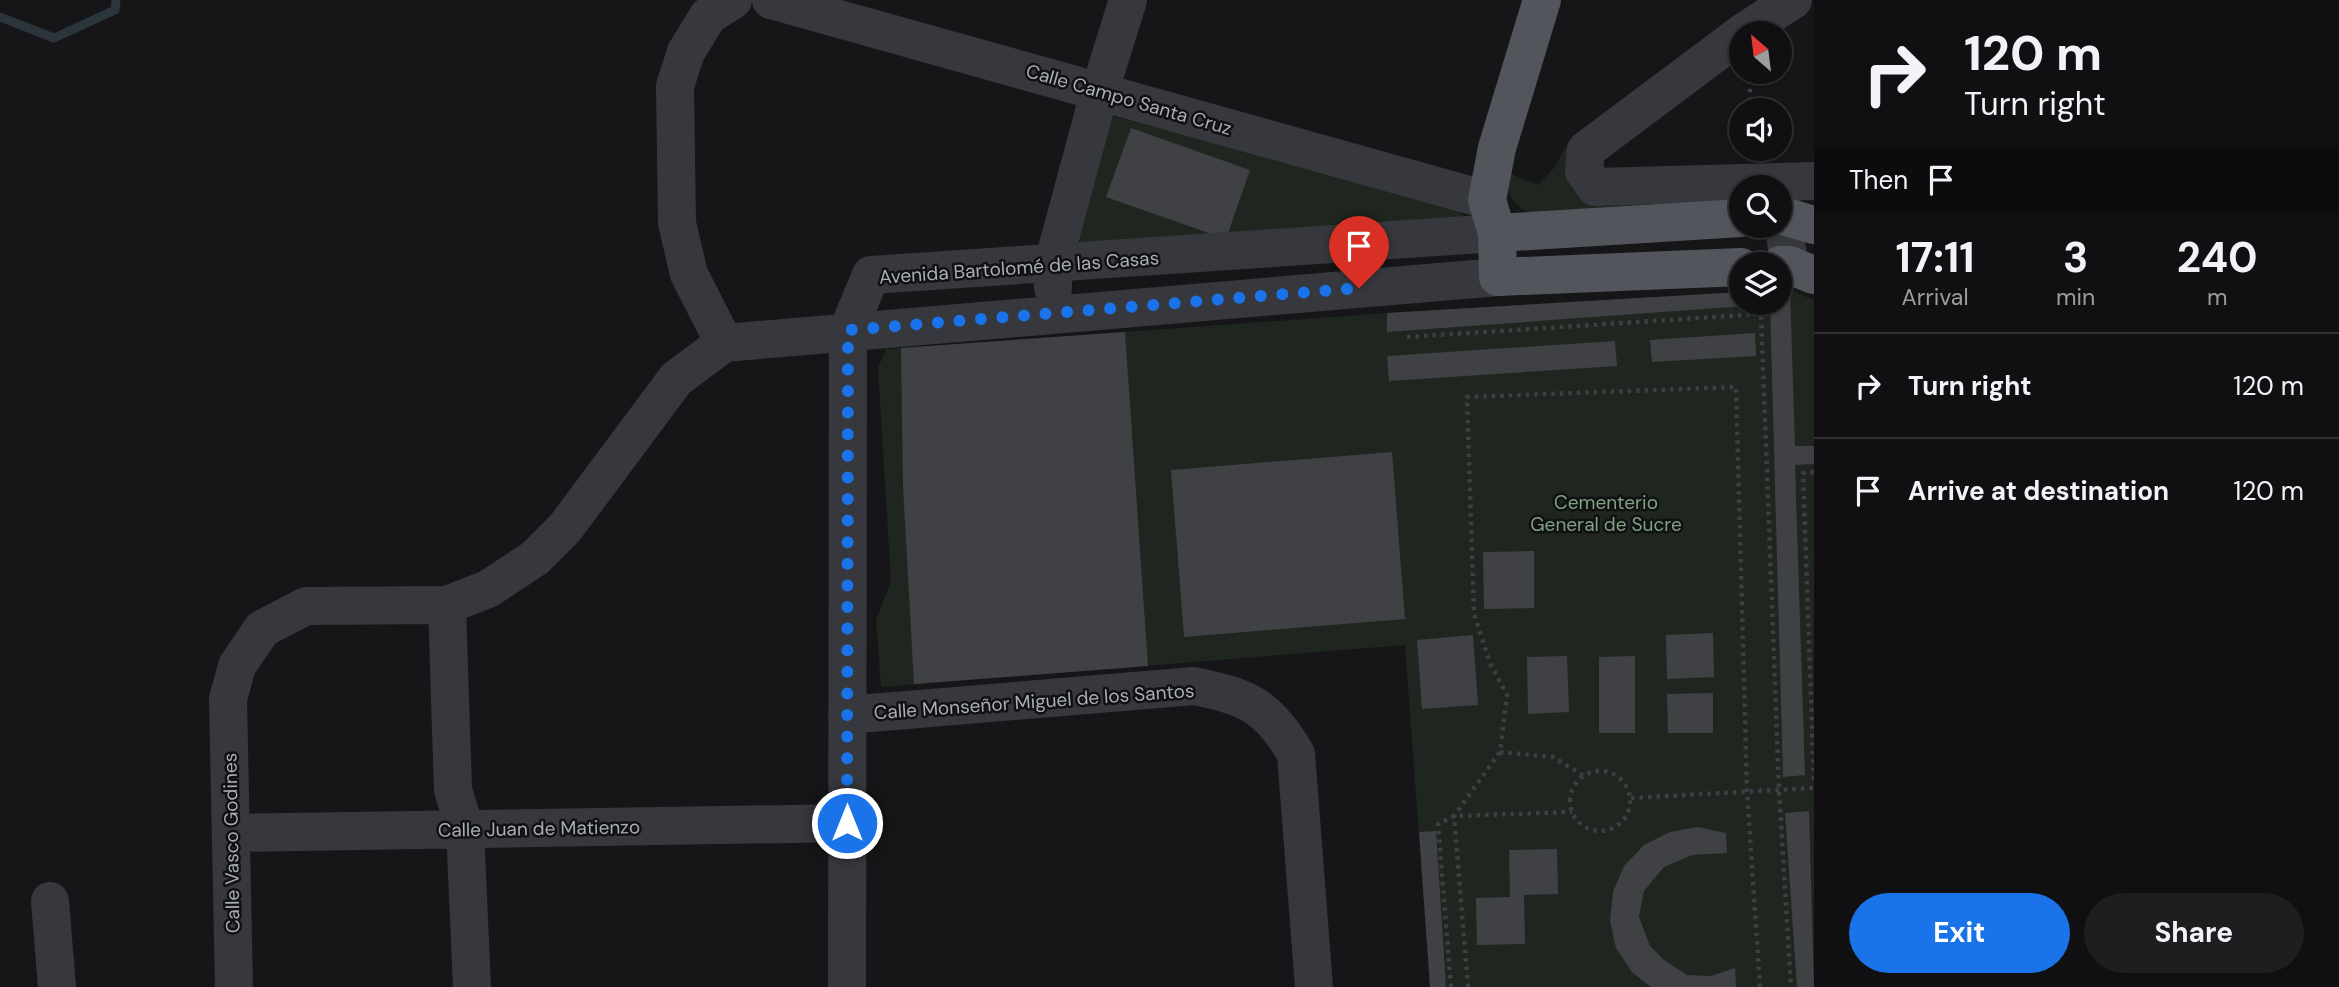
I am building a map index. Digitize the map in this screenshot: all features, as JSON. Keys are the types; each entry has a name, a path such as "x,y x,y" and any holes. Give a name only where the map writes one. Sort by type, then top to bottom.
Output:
{"main road":[{"path":"1542,0 1497,148 1492,216 1498,277 1729,267"},
{"name":"Avenida Bartolomé de las Casas","path":"1492,216 1729,218"}],"street":[{"path":"724,343 689,274 677,223 675,86 687,52 708,16 733,0"},
{"name":"Calle Campo Santa Cruz","path":"771,0 1100,90 1492,216"},
{"path":"1053,313 1053,264 1100,90 1128,0"},
{"path":"1744,21 1745,0"},
{"path":"1769,21 1793,0"},
{"path":"1729,53 1586,150 1584,171 1595,187 1729,191"},
{"name":"Avenida Bartolomé de las Casas","path":"848,330 871,275 1053,264 1492,216"},
{"path":"1792,238 1794,268"},
{"path":"472,987 465,829 453,790 447,605 488,589 535,558 565,528 676,379 724,343 848,330 1498,277"},
{"path":"847,987 848,330"},
{"name":"Calle Vasco Godines","path":"234,987 228,699 237,666 262,629 306,607 447,605"},
{"name":"Calle Monseñor Miguel de los Santos","path":"847,715 1194,686 1229,694 1256,705 1281,728 1296,754 1314,987"},
{"name":"Calle Juan de Matienzo","path":"231,833 847,823"},
{"path":"50,901 57,987"}],"path":[{"path":"1407,337 1761,314 1779,790 1791,987"},
{"path":"1468,987 1454,816 1500,752 1507,695 1490,663 1474,614 1467,397 1736,387 1746,792 1760,987"},
{"path":"1630,798 1814,786 1803,473 1814,472"},
{"path":"1500,752 1552,757 1584,776"},
{"path":"1593,772 1614,774 1622,779 1630,798 1630,807 1621,823 1604,831 1586,828 1572,812 1572,792 1584,776 1593,772"},
{"path":"1451,987 1438,824 1454,816 1572,812"}],"green space":[{"path":"1111,116 1446,201 1471,221 1087,248 1076,237"},
{"path":"1568,143 1567,176 1729,192 1729,194 1542,217 1514,202 1506,172 1538,185 1554,168"},
{"name":"Cementerio General de Sucre","path":"1792,291 1814,300 1814,987 1430,987 1405,645 881,687 876,620 891,581 878,368 886,349 1387,313 1729,293 1729,315 1792,315"}],"building":[{"path":"1131,128 1250,170 1226,239 1106,197"},
{"path":"1729,293 1729,307 1387,332 1387,313"},
{"path":"1770,315 1791,315 1795,446 1814,446 1814,464 1795,465 1805,775 1783,777"},
{"path":"1125,332 1148,666 914,684 903,486 901,348"},
{"path":"1755,333 1756,356 1652,362 1650,340"},
{"path":"1615,341 1617,366 1389,381 1387,356"},
{"path":"1392,452 1405,619 1184,637 1171,470"},
{"path":"1534,551 1534,608 1484,609 1483,552"},
{"path":"1713,633 1714,677 1667,679 1666,635"},
{"path":"1473,635 1478,705 1422,709 1417,640"},
{"path":"1567,656 1569,712 1528,714 1527,657"},
{"path":"1635,656 1635,733 1599,733 1599,657"},
{"path":"1713,693 1713,733 1668,733 1667,694"},
{"path":"1809,811 1814,987 1797,987 1785,813"},
{"path":"1698,827 1726,833 1727,853 1692,855 1664,867 1644,891 1639,917 1650,946 1664,960 1687,975 1711,976 1735,968 1736,987 1651,987 1632,972 1616,948 1610,921 1613,892 1624,866 1644,845 1670,832"},
{"path":"1436,831 1446,987 1430,987 1419,832"},
{"path":"1557,849 1558,894 1524,895 1525,944 1477,945 1476,898 1510,897 1509,850"}],"waterway":[{"path":"0,17 54,38 115,10 116,0"}],"route":[{"path":"847,823 848,330 1359,288"}]}
